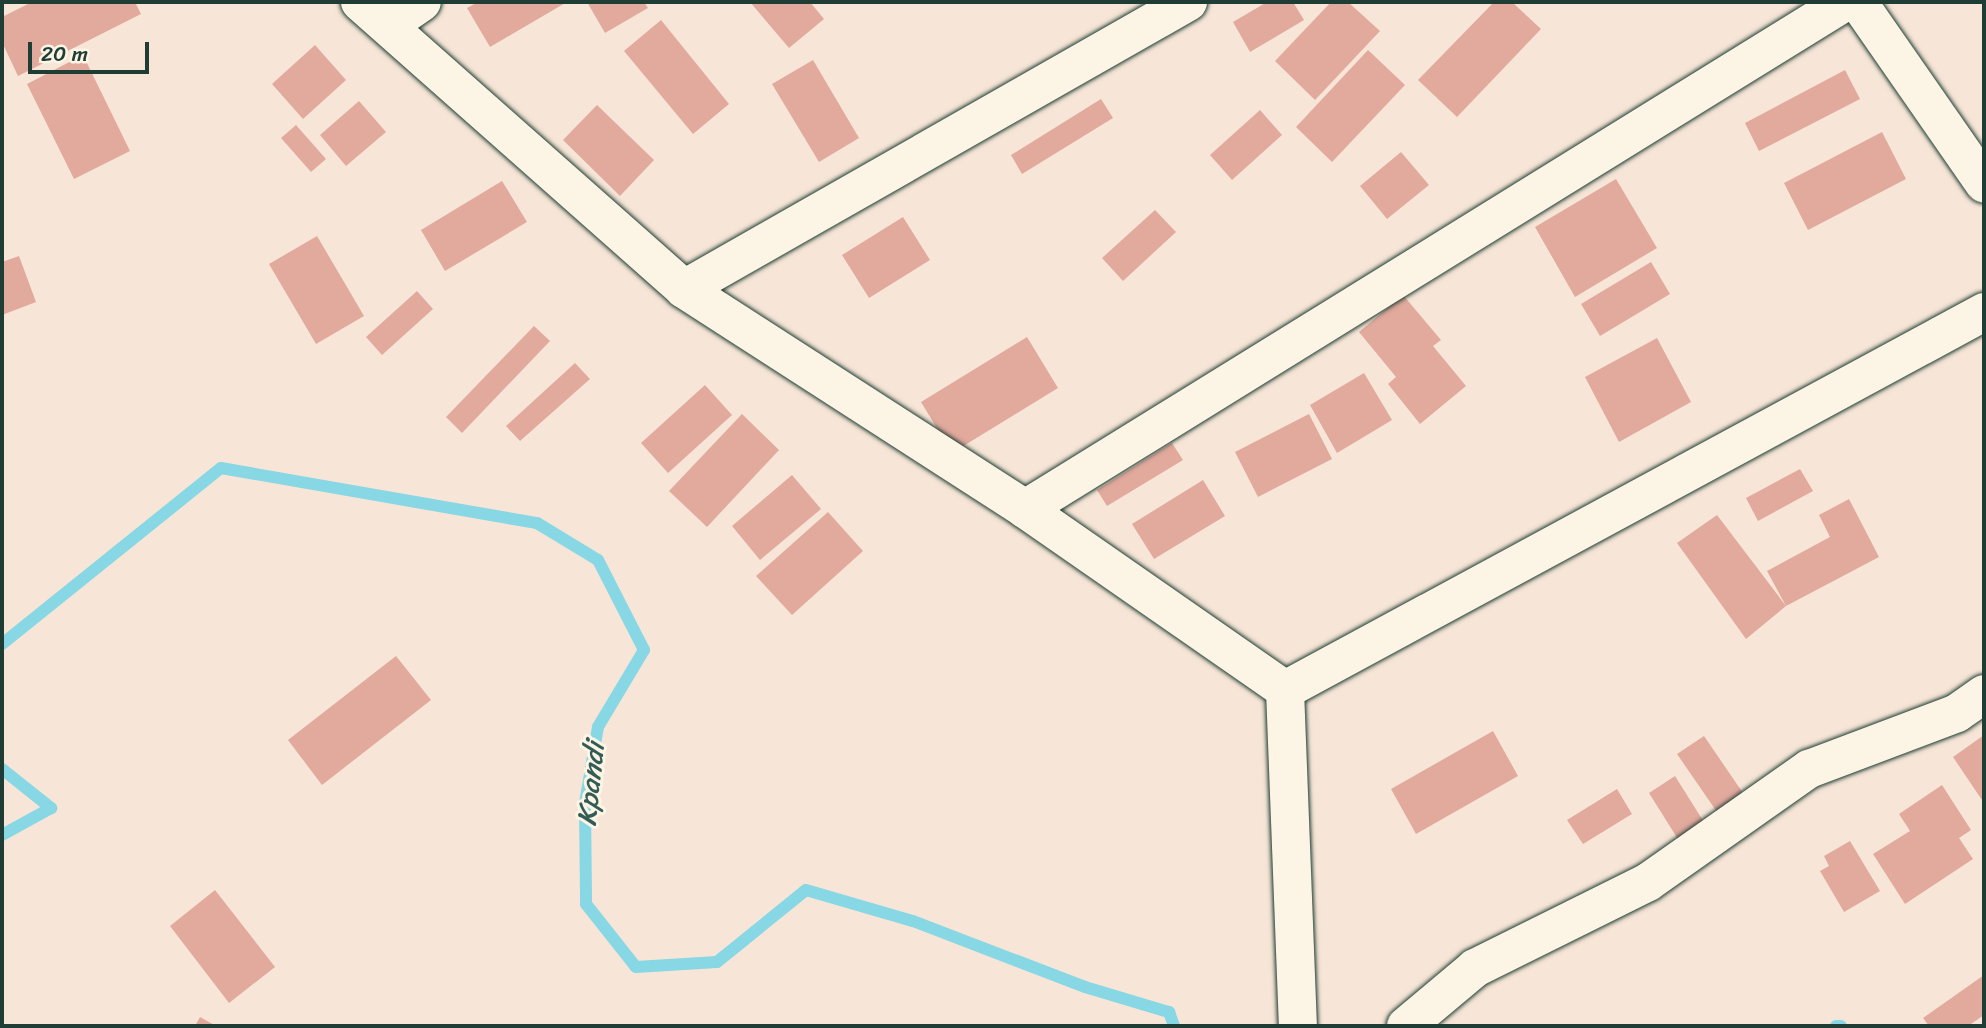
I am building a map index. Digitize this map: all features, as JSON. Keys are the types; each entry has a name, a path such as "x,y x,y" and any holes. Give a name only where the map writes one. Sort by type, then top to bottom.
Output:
{"street":[{"path":"374,13 422,2"},
{"path":"684,289 1188,2"},
{"path":"1025,509 1845,2"},
{"path":"1858,2 1984,183"},
{"path":"374,13 684,289 1025,509 1285,690"},
{"path":"1285,690 1984,312"},
{"path":"1285,690 1298,1026"},
{"path":"1406,1026 1475,968 1648,882 1809,769 1957,713 1984,694"}],"building":[{"path":"32,2 135,2 141,14 18,76 2,42 2,17"},
{"path":"478,2 567,2 490,47 467,8"},
{"path":"587,2 644,2 648,8 605,33"},
{"path":"750,2 810,2 824,19 789,48"},
{"path":"1267,2 1293,2 1304,20 1250,52 1233,22"},
{"path":"1331,2 1348,2 1380,31 1315,100 1275,61"},
{"path":"1494,2 1512,2 1541,29 1457,117 1418,80"},
{"path":"661,20 729,104 693,134 624,51"},
{"path":"315,45 346,80 303,119 272,84"},
{"path":"1368,50 1405,85 1332,162 1296,127"},
{"path":"83,55 130,151 74,179 27,84"},
{"path":"813,60 859,138 819,162 772,84"},
{"path":"1845,70 1860,99 1759,151 1745,123"},
{"path":"1101,99 1113,118 1022,174 1011,155"},
{"path":"359,101 386,132 346,166 320,135"},
{"path":"597,105 654,160 620,196 563,140"},
{"path":"1260,110 1282,135 1232,180 1210,155"},
{"path":"296,125 326,159 311,172 281,138"},
{"path":"1882,132 1906,179 1808,230 1784,183"},
{"path":"1401,152 1429,185 1387,219 1360,186"},
{"path":"1616,179 1657,248 1575,297 1535,227"},
{"path":"502,181 527,222 445,271 421,230"},
{"path":"1155,210 1176,232 1123,281 1102,258"},
{"path":"903,217 930,260 869,298 842,255"},
{"path":"317,236 364,316 316,344 269,264"},
{"path":"19,256 36,302 2,315 2,262"},
{"path":"1651,262 1670,294 1600,336 1581,304"},
{"path":"417,291 433,309 382,355 366,337"},
{"path":"1403,295 1441,340 1433,346 1466,386 1420,424 1388,384 1396,377 1359,332"},
{"path":"534,326 550,341 462,433 446,417"},
{"path":"1027,337 1058,388 952,453 921,402"},
{"path":"1657,338 1691,402 1619,442 1585,377"},
{"path":"575,363 590,379 520,441 506,426"},
{"path":"1364,373 1392,420 1337,453 1310,405"},
{"path":"705,385 732,415 668,473 641,443"},
{"path":"742,414 779,450 707,527 669,491"},
{"path":"1309,414 1332,459 1258,497 1235,452"},
{"path":"1172,443 1183,460 1107,506 1097,490"},
{"path":"1800,469 1813,491 1758,521 1746,498"},
{"path":"792,475 821,509 760,560 732,526"},
{"path":"1203,480 1225,516 1154,559 1132,524"},
{"path":"1849,499 1879,557 1786,606 1767,571 1830,537 1819,515"},
{"path":"828,512 863,551 792,615 756,576"},
{"path":"1717,515 1786,606 1746,639 1677,543"},
{"path":"396,656 431,700 322,785 288,740"},
{"path":"1493,731 1518,776 1416,834 1391,789"},
{"path":"1984,735 1984,803 1953,757"},
{"path":"1704,736 1743,793 1717,812 1677,754"},
{"path":"1675,776 1707,827 1681,844 1649,793"},
{"path":"1942,785 1971,830 1959,838 1973,859 1905,904 1873,854 1910,831 1899,814"},
{"path":"1617,789 1632,814 1583,844 1567,820"},
{"path":"1850,841 1880,891 1844,912 1820,871 1829,866 1824,856"},
{"path":"215,890 275,967 229,1003 170,926"},
{"path":"1984,975 1984,1015 1968,1026 1929,1026 1923,1018"},
{"path":"200,1017 216,1026 195,1026"}],"waterway":[{"name":"Kpandi","path":"2,644 221,468 537,523 598,560 644,650 598,727 585,803 586,904 636,967 717,962 806,890 913,921 1085,987 1169,1012 1174,1026"},
{"name":"Kpandi","path":"2,769 51,808 2,835"},
{"name":"Kpandi","path":"1836,1026 1841,1026"}]}
